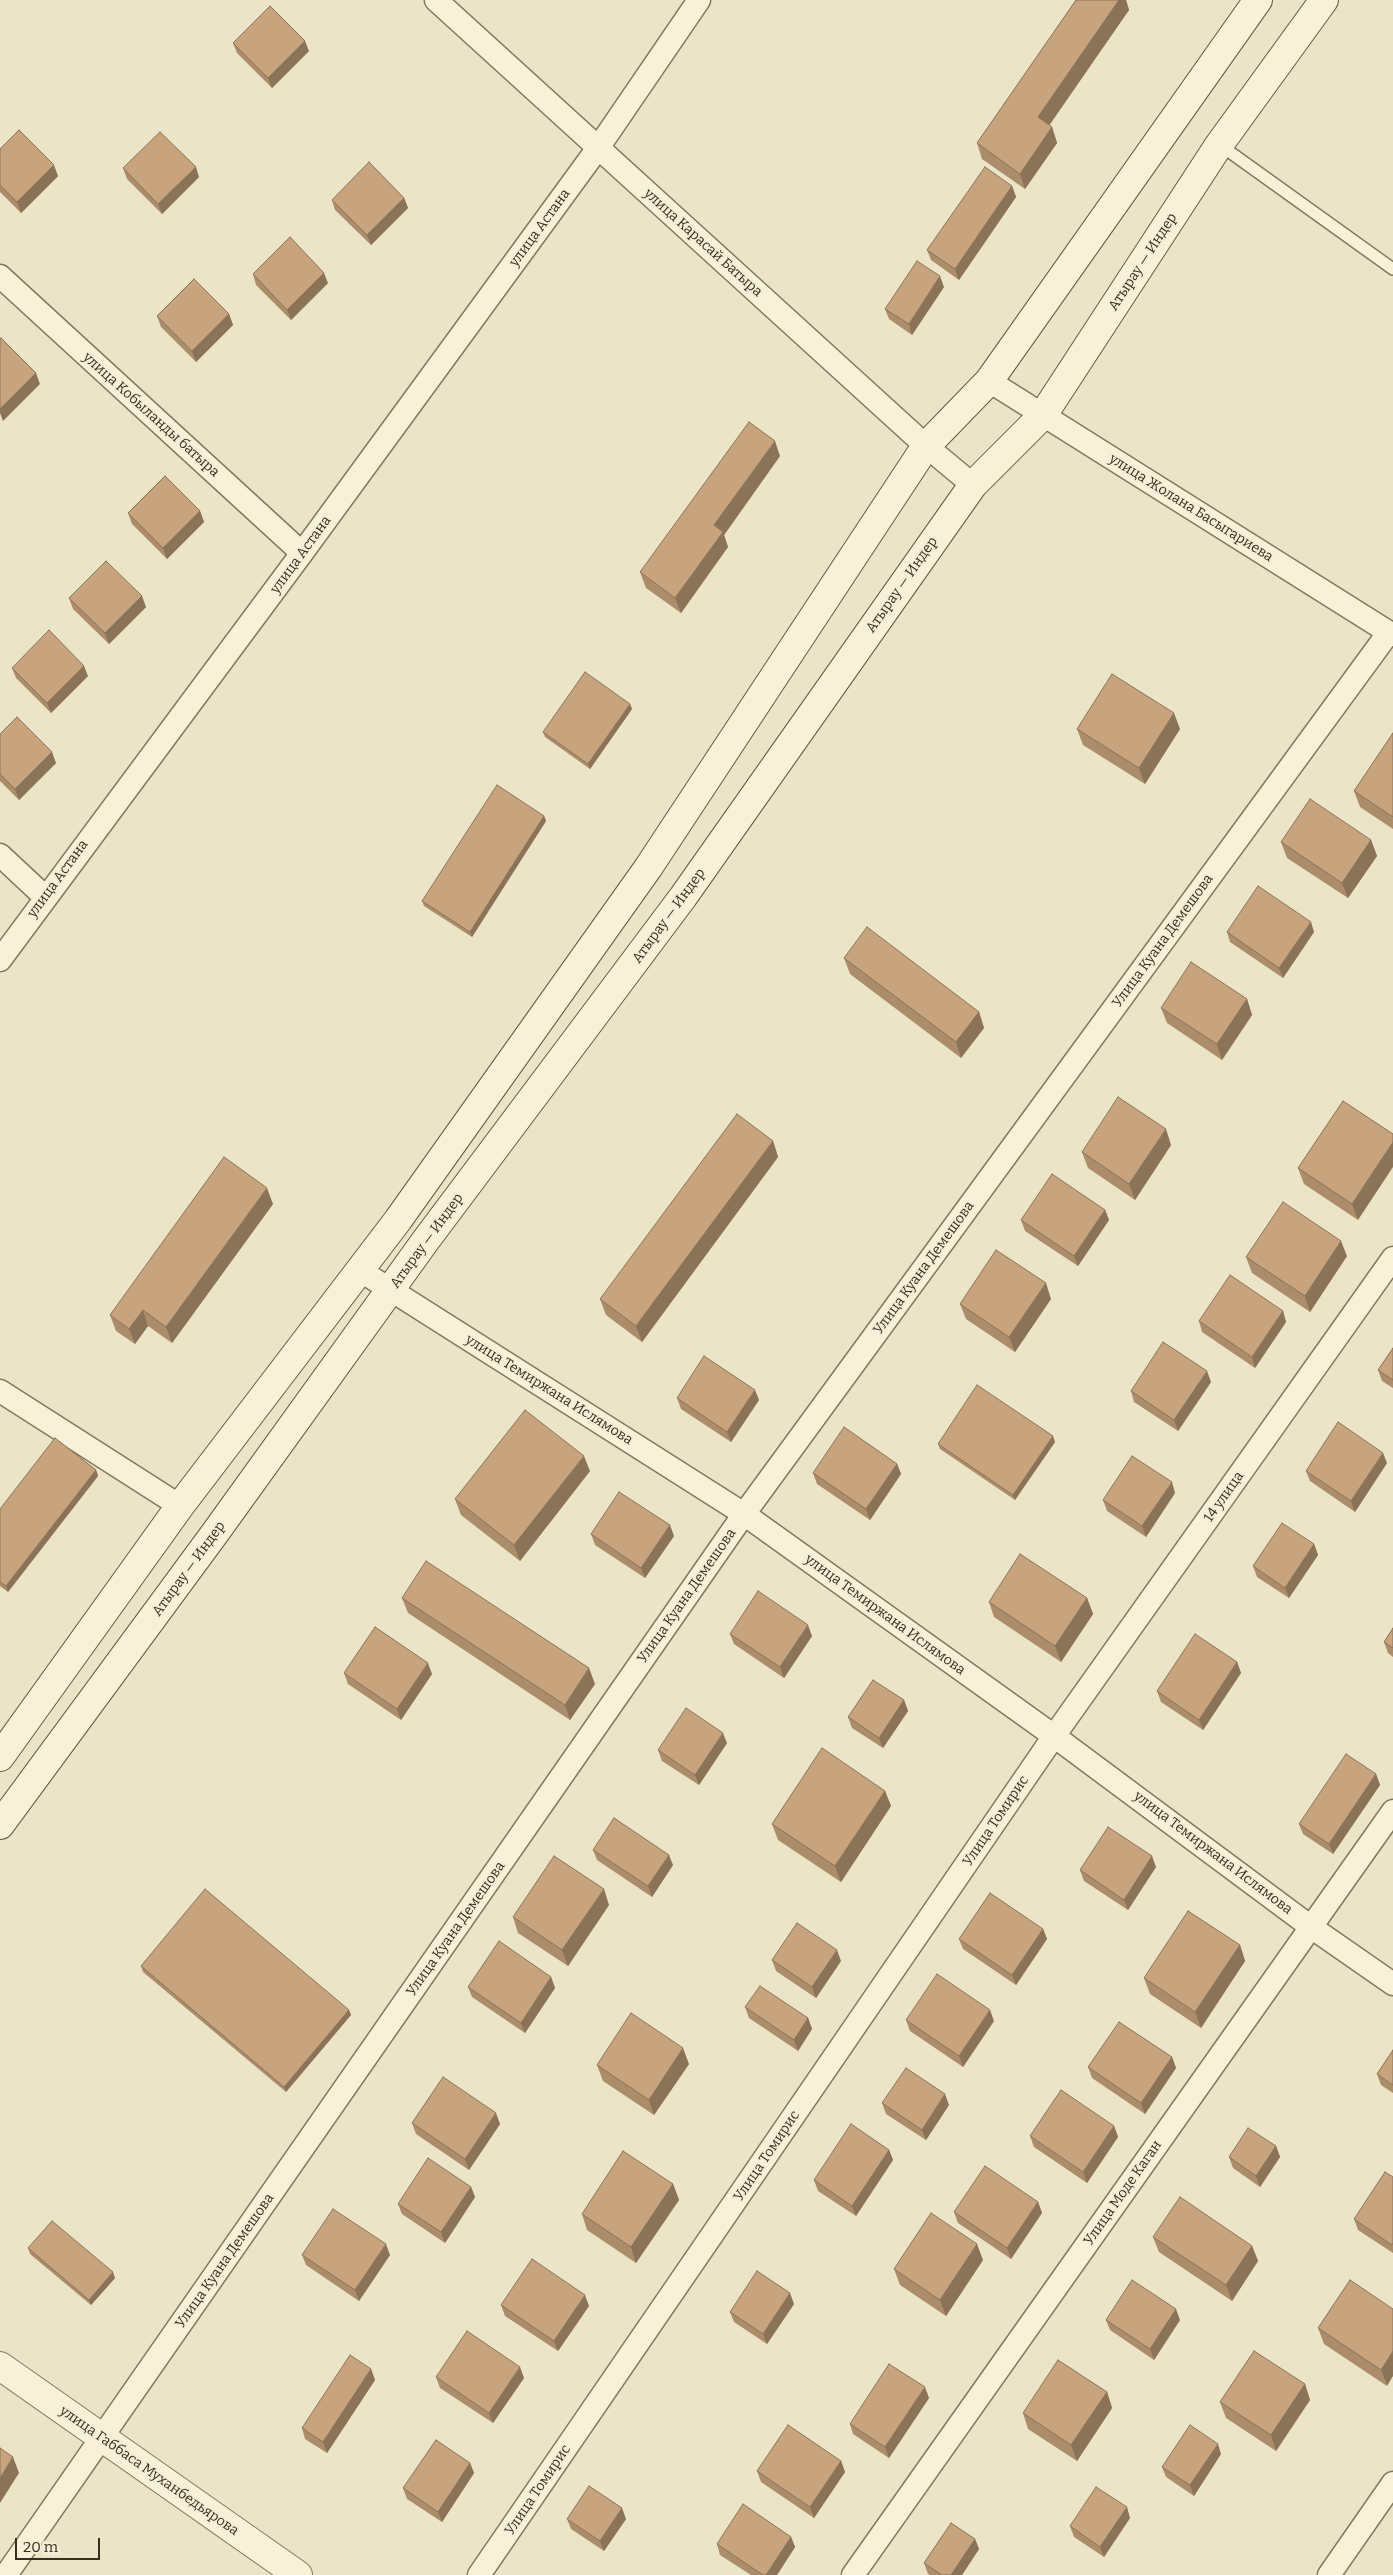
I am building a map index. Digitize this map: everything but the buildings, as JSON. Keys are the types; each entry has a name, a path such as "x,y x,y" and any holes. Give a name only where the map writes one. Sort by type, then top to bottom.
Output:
{"main road":[{"path":"0,1757 180,1506 361,1271 648,868 926,446 989,381 1258,0"},
{"name":"Атырау — Индер","path":"0,1825 426,1240 684,897 973,484 1043,415 1219,145 1324,0"},
{"name":"улица Габбаса Муханбедьярова","path":"0,2366 298,2575"}],"street":[{"name":"улица Карасай Батыра","path":"436,0 926,446 973,484"},
{"name":"улица Астана","path":"0,960 45,896 302,553 598,148 700,0"},
{"name":"улица Кобыланды батыра","path":"0,276 302,553"},
{"name":"улица Жолана Басыгариева","path":"989,381 1391,634"},
{"name":"Улица Куана Демешова","path":"6,2575 744,1514 1391,634"},
{"path":"0,855 45,896"},
{"name":"14 улица","path":"1054,1736 1393,1258"},
{"name":"улица Темиржана Ислямова","path":"361,1271 744,1514 1054,1736 1311,1927 1393,1984"},
{"path":"0,1391 180,1506"},
{"name":"Улица Томирис","path":"480,2575 1054,1736"},
{"name":"Улица Моде Каган","path":"853,2575 1393,1811"},
{"path":"1329,2575 1393,2483"}],"lane":[{"path":"1219,145 1393,269"}]}
